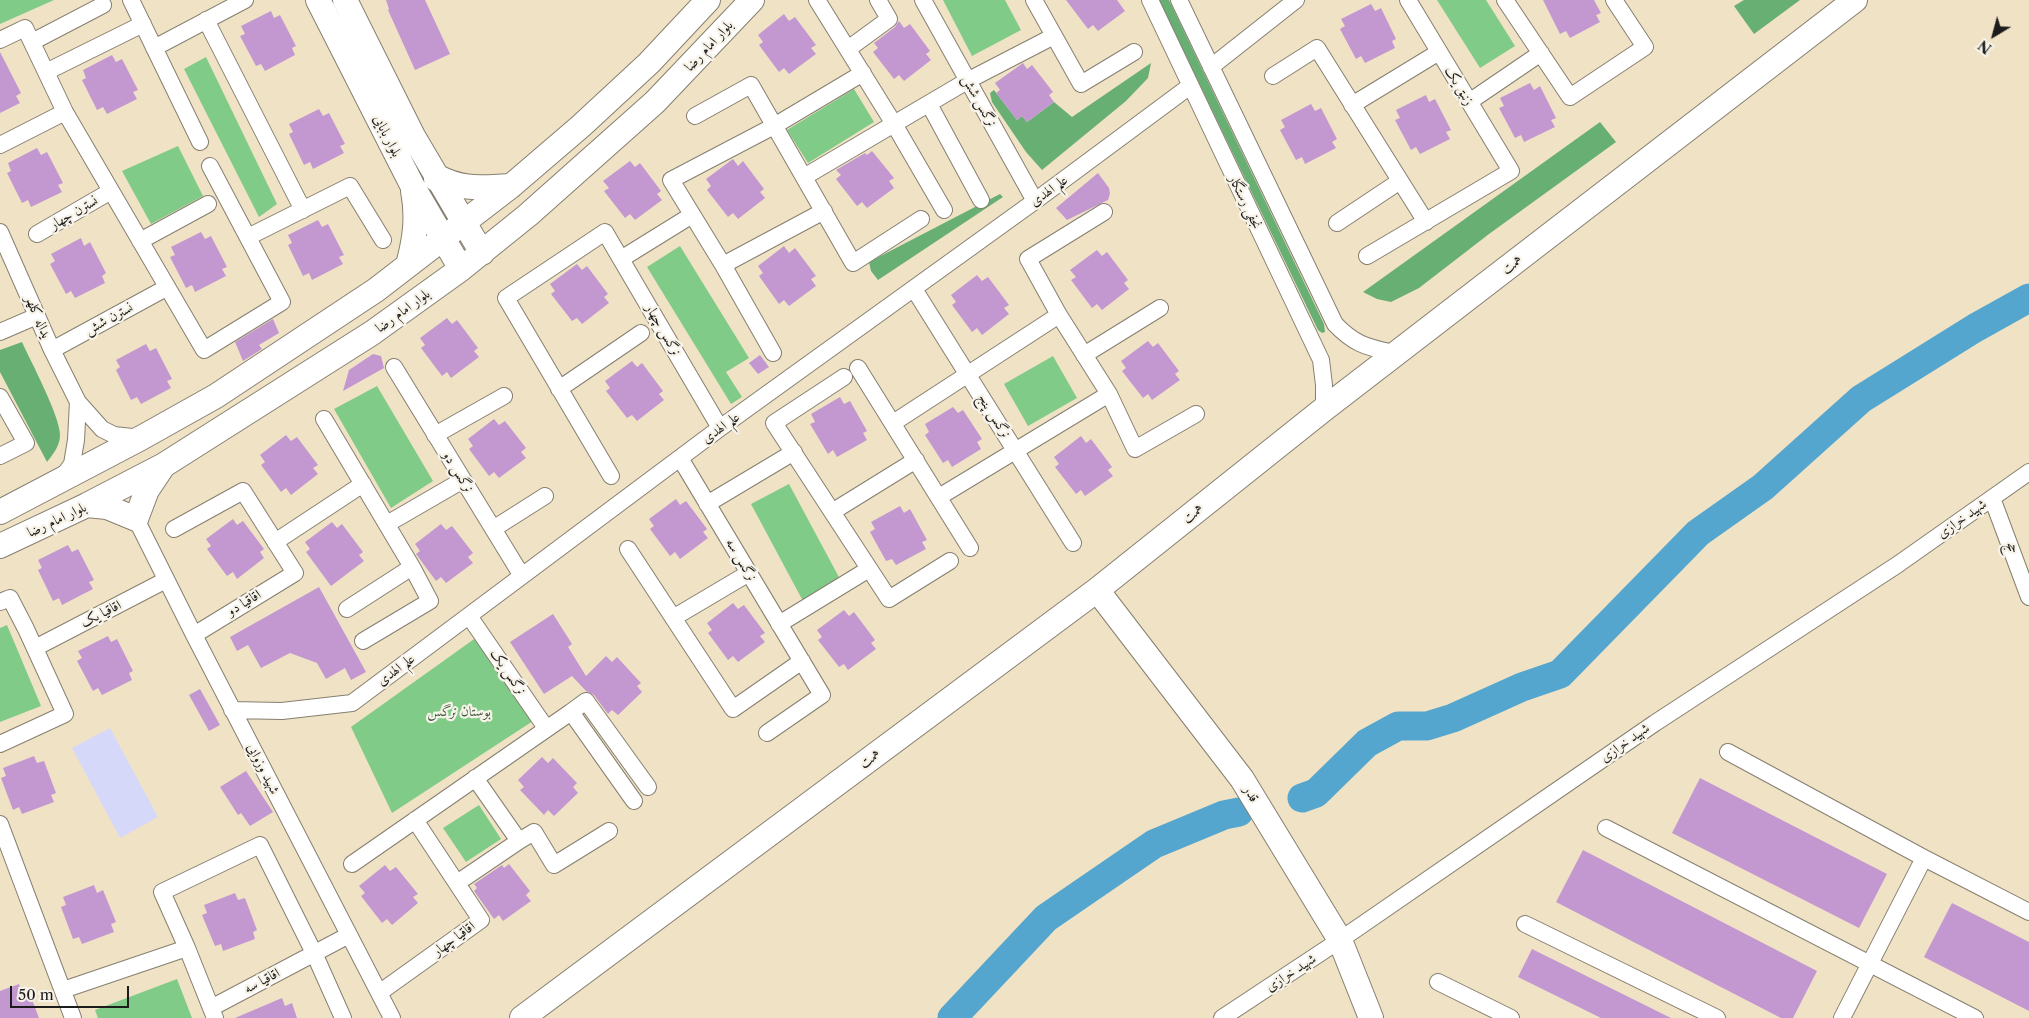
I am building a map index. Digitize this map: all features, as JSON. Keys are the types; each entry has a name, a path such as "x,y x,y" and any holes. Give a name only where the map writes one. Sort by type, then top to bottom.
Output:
{"street":[{"path":"131,0 200,142"},
{"path":"154,48 245,0"},
{"name":"بلوار بابایی","path":"318,0 412,185 461,269"},
{"name":"بلوار بابایی","path":"345,0 413,136 482,253"},
{"path":"0,512 141,438 216,396 376,290 511,186 581,126 642,69 708,0"},
{"name":"بلوار امام رضا","path":"0,546 87,506 164,464 372,333 461,269 528,216 656,102 752,0"},
{"path":"818,0 944,210"},
{"path":"848,49 889,19 878,0"},
{"name":"نرگس شش","path":"923,0 1035,201"},
{"path":"1034,0 1081,84 1134,52"},
{"name":"نجفی رستگار","path":"1150,0 1321,360 1324,409"},
{"name":"نجفی رستگار","path":"1179,0 1334,324 1348,338 1364,346 1397,354"},
{"path":"1211,67 1296,0"},
{"name":"زنبق یک","path":"1408,0 1511,171 1426,222"},
{"path":"1505,0 1570,97 1645,47 1614,0"},
{"name":"همت","path":"522,1018 1098,590 1324,409 1855,0"},
{"path":"32,42 103,5"},
{"path":"206,20 303,210"},
{"path":"46,72 143,24"},
{"path":"0,40 26,28 65,112 166,288 204,350 282,302 210,166"},
{"path":"804,177 967,81 1054,36"},
{"path":"1273,76 1316,48 1426,222 1367,256"},
{"path":"1352,105 1439,52"},
{"path":"1469,102 1541,53"},
{"path":"773,353 723,265 671,180 774,126 863,73"},
{"path":"695,116 751,85 853,263 921,219"},
{"name":"علم الهدی","path":"232,710 282,711 352,703 720,428 1035,201 1190,86"},
{"path":"928,104 981,200"},
{"path":"0,145 65,112"},
{"path":"412,185 427,191 432,188 436,176 452,185 472,188 511,186"},
{"path":"1338,223 1400,181"},
{"path":"408,265 415,238 416,209 412,185"},
{"path":"248,237 350,186 383,240"},
{"name":"نسترن چهار","path":"37,234 111,191"},
{"path":"140,241 208,204"},
{"path":"723,265 824,211"},
{"path":"1104,212 1028,259 1058,315 1109,394 1135,449 1196,414"},
{"path":"621,259 692,215"},
{"name":"یداله کلهر","path":"0,232 52,350 78,402 102,429 114,435 141,438"},
{"name":"نرگس چهار","path":"560,389 506,298 605,232 720,428"},
{"name":"نسترن شش","path":"52,350 166,288"},
{"name":"نرگس پنج","path":"914,288 1073,543"},
{"path":"1084,355 1160,308"},
{"path":"893,423 1058,315"},
{"path":"0,332 37,316"},
{"path":"611,476 560,389 641,333"},
{"name":"نرگس دو","path":"394,367 522,576"},
{"path":"950,562 889,599 774,423 851,372 893,423 970,548"},
{"path":"939,497 1109,394"},
{"path":"435,435 504,396"},
{"path":"0,397 26,443 0,456"},
{"name":"یداله کلهر","path":"60,481 72,464 76,440 78,402"},
{"path":"324,419 387,524 430,601 363,641"},
{"path":"707,504 794,452"},
{"name":"نرگس سه","path":"680,458 822,696 767,733"},
{"path":"832,512 916,460"},
{"path":"87,506 107,507 136,519 148,490 164,464"},
{"name":"شهید خرازی","path":"1222,1018 1340,940 1655,722 1897,565 2029,472"},
{"path":"387,524 463,480"},
{"path":"174,529 244,491 275,542 363,484"},
{"path":"493,529 545,496"},
{"name":"حج","path":"1992,498 2029,598"},
{"name":"شهید وزوایی","path":"136,519 232,710 392,1018"},
{"name":"اقاقیا دو","path":"194,635 294,573 275,542"},
{"path":"628,549 733,709 802,661"},
{"path":"347,609 412,567"},
{"path":"779,624 869,569"},
{"path":"673,618 749,573"},
{"name":"اقاقیا یک","path":"35,648 166,580"},
{"name":"قدر","path":"1098,590 1242,779 1340,940 1371,1018"},
{"path":"0,602 10,598 65,714 0,744"},
{"name":"نرگس یک","path":"469,616 546,728"},
{"path":"352,864 586,701 648,787"},
{"path":"570,712 634,801"},
{"path":"1728,752 1924,858 2029,912"},
{"path":"475,778 519,841"},
{"name":"اقاقیا چهار","path":"378,992 480,920 415,820"},
{"path":"0,824 73,1018"},
{"path":"1606,828 1975,1018"},
{"path":"457,883 534,832 554,865 609,831"},
{"path":"213,1013 162,892 260,845 314,953 343,1018"},
{"path":"1842,1018 1924,858"},
{"path":"1525,924 1717,1018"},
{"name":"اقاقیا سه","path":"213,1013 314,953 349,936"},
{"path":"63,990 187,948"},
{"path":"1438,982 1511,1018"}],"shaded area":[{"path":"110,728 158,817 120,838 72,748"}],"green space":[{"path":"0,0 54,0 0,24"},
{"path":"943,0 1005,0 1021,30 972,56"},
{"path":"1159,0 1169,0 1324,324 1325,332 1322,333 1318,330"},
{"path":"1437,0 1486,0 1515,46 1480,68"},
{"path":"1744,0 1800,0 1754,34 1734,6"},
{"path":"206,57 277,204 259,217 184,69"},
{"path":"1151,63 1148,78 1126,101 1042,170 1026,152 992,102 990,93 994,90 1017,120 1022,116 1027,122 1054,102 1072,117"},
{"path":"854,89 874,122 808,163 787,130"},
{"path":"1600,122 1616,142 1489,234 1419,288 1391,302 1377,299 1363,292"},
{"path":"178,146 203,196 151,224 122,171"},
{"path":"1000,194 1003,197 878,280 871,271 869,262"},
{"path":"680,246 749,358 726,372 742,397 731,404 647,267"},
{"path":"22,342 59,426 59,443 47,462 0,372 0,350"},
{"path":"1053,356 1077,398 1028,426 1004,384"},
{"path":"377,386 433,481 391,508 334,409"},
{"path":"789,484 841,581 803,601 751,504"},
{"path":"7,625 41,706 0,722 0,628"},
{"name":"بوستان نرگس","path":"477,637 533,721 392,813 351,727"},
{"path":"479,805 501,839 466,862 443,828"},
{"path":"177,979 192,1018 98,1018 95,1010"}],"building":[{"path":"386,0 425,0 450,54 415,70 388,10"},
{"path":"1066,0 1117,0 1125,11 1098,31 1093,25 1088,29"},
{"path":"1543,0 1594,0 1601,13 1596,15 1600,22 1570,38 1566,31 1560,34"},
{"path":"1371,4 1375,11 1381,8 1396,39 1392,41 1395,48 1365,63 1361,56 1356,59 1340,29 1345,26 1341,19"},
{"path":"271,11 274,18 280,15 296,46 292,48 295,55 265,71 261,64 256,66 240,36 245,34 241,26"},
{"path":"784,14 789,21 795,17 816,45 811,48 816,54 789,74 784,68 779,72 759,45 763,42 758,35"},
{"path":"899,21 904,28 910,24 930,51 926,54 931,60 904,81 899,75 894,79 873,52 878,48 874,43 895,27"},
{"path":"0,52 21,93 16,96 20,103 0,113"},
{"path":"112,55 116,62 122,59 138,90 133,92 137,99 107,114 103,107 97,110 82,80 86,78 83,70"},
{"path":"1023,63 1027,69 1032,65 1053,92 1049,95 1054,102 1027,122 1022,116 1017,120 996,93 1000,90 995,83"},
{"path":"1530,83 1534,90 1540,86 1556,118 1551,120 1555,127 1524,142 1521,135 1515,138 1499,108 1504,106 1500,98"},
{"path":"1426,95 1429,102 1435,99 1451,130 1446,132 1450,139 1420,154 1416,147 1411,150 1395,120 1400,118 1396,110"},
{"path":"1311,104 1315,111 1321,108 1337,139 1332,142 1336,148 1305,164 1302,157 1296,160 1280,130 1285,127 1281,120"},
{"path":"319,109 323,116 329,113 345,144 340,146 344,153 313,169 310,162 304,165 289,134 293,132 289,124"},
{"path":"37,148 41,155 47,152 63,183 58,185 62,192 31,207 28,200 22,203 7,173 11,171 8,163"},
{"path":"872,151 894,178 889,181 894,188 867,208 862,202 857,206 836,179 841,175 836,170"},
{"path":"733,159 738,166 743,161 764,189 760,192 765,198 738,219 733,213 728,217 707,190 711,186 706,179"},
{"path":"630,161 635,167 640,163 661,191 657,194 662,200 635,220 630,214 625,218 604,191 609,188 603,181"},
{"path":"1098,173 1109,188 1108,200 1067,220 1056,208"},
{"path":"318,220 322,227 328,224 344,255 339,257 343,264 312,280 309,273 303,276 288,245 292,243 288,235"},
{"path":"201,232 205,239 211,236 227,267 222,269 226,276 195,292 192,285 186,288 170,257 175,255 171,247"},
{"path":"81,238 84,246 90,242 106,273 102,276 105,283 75,298 71,291 66,294 50,264 55,261 51,254"},
{"path":"784,246 789,253 795,248 816,276 811,279 816,286 789,306 784,300 779,304 759,276 763,273 758,266"},
{"path":"1097,250 1102,256 1107,252 1128,280 1124,283 1129,289 1102,310 1097,304 1092,308 1071,280 1076,277 1070,270"},
{"path":"577,264 582,270 587,266 608,294 604,297 609,303 582,324 577,318 572,321 551,294 555,291 550,284"},
{"path":"977,275 982,281 988,277 1009,305 1004,308 1009,314 982,335 977,328 972,332 952,305 956,302 951,295"},
{"path":"447,318 452,324 457,320 478,348 474,351 479,357 451,378 447,372 442,376 421,348 425,345 420,338"},
{"path":"273,319 279,333 259,345 262,349 243,361 235,342"},
{"path":"1148,341 1153,347 1158,343 1179,371 1175,374 1180,380 1152,400 1148,394 1143,398 1122,371 1126,368 1121,361"},
{"path":"146,344 150,351 156,348 172,379 167,381 171,388 141,404 137,397 131,400 116,370 120,367 116,360"},
{"path":"373,354 381,356 384,368 343,391 349,370"},
{"path":"760,355 769,367 758,374 749,363"},
{"path":"632,361 637,367 642,363 663,391 659,394 664,400 637,421 632,415 627,418 606,391 610,388 605,381"},
{"path":"840,397 844,404 850,401 867,431 863,433 867,440 837,457 833,450 828,454 810,424 815,422 811,414"},
{"path":"953,407 958,413 963,410 982,439 977,442 981,449 952,467 948,460 943,463 925,435 929,432 925,424"},
{"path":"494,419 499,425 505,421 526,448 521,452 526,458 499,478 494,472 489,476 469,449 473,446 468,439"},
{"path":"286,435 291,441 297,437 318,465 313,468 318,474 291,495 286,488 281,492 261,465 265,462 260,455"},
{"path":"1081,436 1086,443 1091,439 1112,467 1108,470 1113,476 1085,496 1081,490 1076,494 1055,467 1059,464 1054,457"},
{"path":"676,499 680,505 686,501 707,529 703,532 708,538 680,559 675,552 670,556 650,529 654,526 649,519"},
{"path":"900,506 904,513 910,509 927,540 922,542 926,549 896,565 892,559 886,561 870,532 875,529 871,522"},
{"path":"233,519 237,525 243,521 264,549 260,552 264,558 237,579 233,572 227,576 207,549 211,546 206,539"},
{"path":"332,522 337,528 342,524 363,552 359,555 364,561 331,586 306,552 310,549 305,542"},
{"path":"441,524 446,530 452,526 473,553 468,557 473,563 446,583 441,577 436,581 416,554 420,551 415,544"},
{"path":"68,545 72,552 78,549 94,580 89,582 93,589 62,605 59,598 53,601 38,570 42,568 38,560"},
{"path":"319,587 366,672 351,680 345,668 326,679 317,663 290,653 261,668 248,645 237,651 230,637"},
{"path":"733,603 738,609 744,605 765,633 760,636 765,642 738,662 733,656 728,660 708,633 712,630 707,623"},
{"path":"844,610 849,616 854,612 875,640 871,643 876,649 848,670 844,664 839,667 818,640 822,637 817,630"},
{"path":"553,614 572,644 568,647 586,676 606,656 612,662 617,657 641,683 637,686 642,692 618,715 612,710 608,714 594,695 586,691 572,676 544,694 510,642"},
{"path":"108,636 111,642 117,639 133,671 129,673 132,680 102,695 98,688 93,691 77,661 82,658 78,651"},
{"path":"200,689 220,725 209,731 189,695"},
{"path":"34,756 37,763 44,761 56,793 51,795 54,802 22,814 19,807 13,810 1,778 6,776 3,768"},
{"path":"542,757 548,763 553,758 577,783 573,787 578,793 554,816 548,810 544,815 520,790 524,787 518,780"},
{"path":"246,771 273,812 250,826 241,813 238,815 220,787"},
{"path":"1700,778 1887,874 1859,928 1672,833"},
{"path":"1583,850 1817,971 1793,1018 1781,1018 1556,902"},
{"path":"509,864 530,891 526,895 531,901 503,921 499,915 494,919 474,891 477,888 474,884 502,865 504,868"},
{"path":"385,865 390,871 396,867 418,894 413,897 418,903 392,925 387,919 382,923 361,896 365,893 359,886"},
{"path":"94,885 97,893 103,890 116,922 111,924 114,932 82,944 79,937 73,939 61,907 66,905 63,897"},
{"path":"235,893 238,900 245,898 257,930 253,932 255,939 223,951 221,944 215,946 202,915 207,913 204,905"},
{"path":"1952,903 2029,942 2029,1011 1924,957"},
{"path":"1532,949 1671,1018 1601,1018 1518,977"},
{"path":"19,984 21,991 28,989 39,1018 0,1018 0,991"},
{"path":"282,998 285,1006 292,1003 297,1018 235,1018"}],"waterway":[{"path":"1302,798 1316,793 1367,743 1398,726 1427,726 1453,718 1522,687 1560,674 1698,533 1763,487 1861,399 1975,328 2029,298"},
{"path":"952,1018 1046,918 1154,844 1224,815 1239,812"}]}
